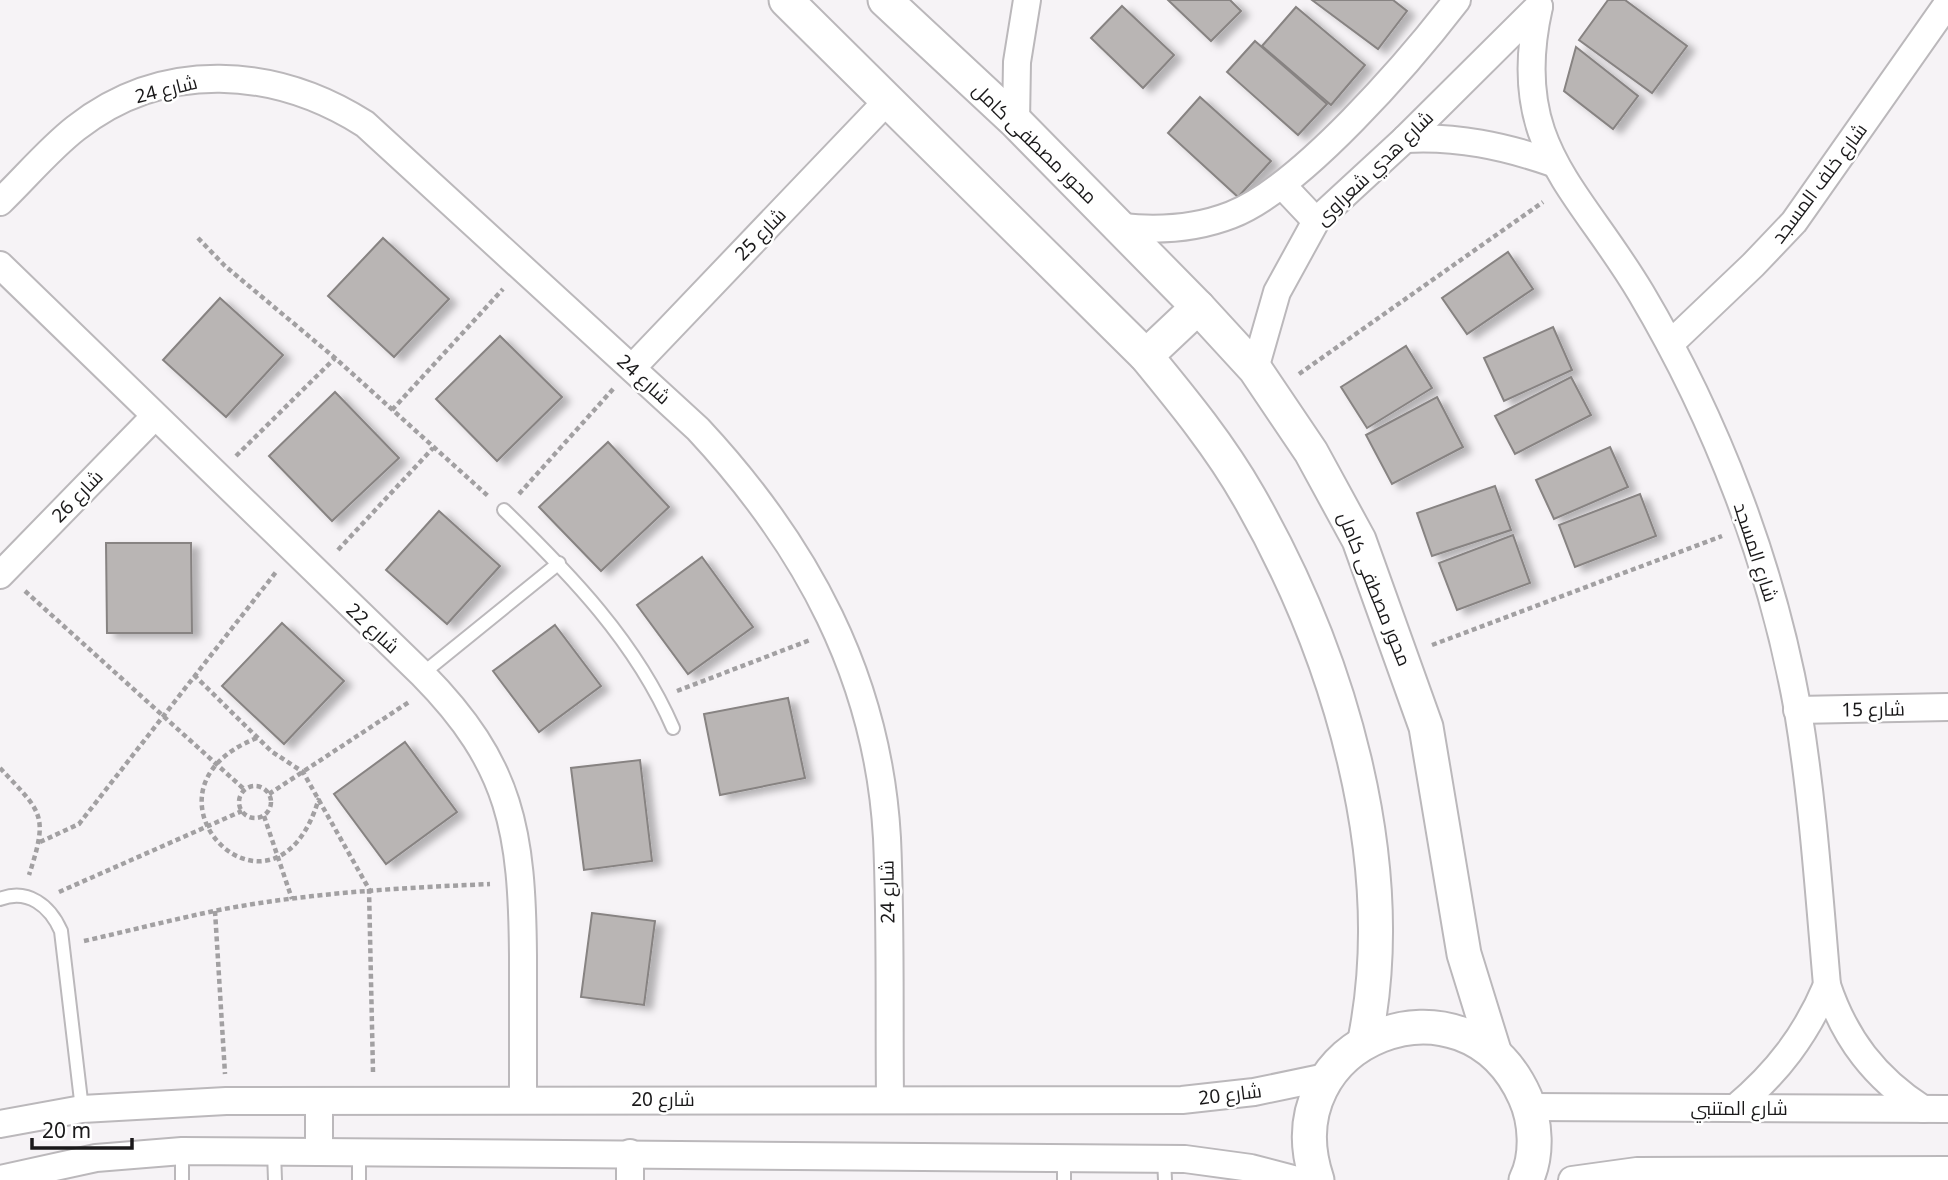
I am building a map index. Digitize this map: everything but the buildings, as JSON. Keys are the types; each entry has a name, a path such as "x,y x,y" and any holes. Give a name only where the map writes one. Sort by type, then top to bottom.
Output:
{"street":[{"path":"786,0 1146,356 1185,403 1248,495 1305,608 1330,675 1350,743 1364,813 1376,916 1375,979 1365,1040"},
{"name":"محور مصطفى كامل","path":"886,0 1016,122 1198,307 1264,381 1311,452 1359,540 1403,656 1426,727 1466,964 1494,1051"},
{"path":"1016,122 1017,62 1027,0"},
{"path":"1122,227 1150,230 1207,223 1259,202 1282,185 1397,71 1457,0"},
{"name":"شارع المسجد","path":"1541,3 1531,48 1531,88 1535,114 1561,174 1613,248 1670,344 1706,419 1749,526 1769,590 1797,710 1809,785 1827,985 1844,1028 1870,1065 1895,1090 1936,1109"},
{"name":"شارع هدي شعراوى","path":"1264,381 1277,292 1316,221 1405,139 1541,3"},
{"name":"شارع خلف المسجد","path":"1670,344 1794,222 1948,3"},
{"name":"شارع 24","path":"0,202 76,128 111,106 150,89 191,80 233,78 268,82 335,105 365,124 698,429 741,475 786,536 837,629 861,696 878,766 887,837 890,1098"},
{"name":"شارع 25","path":"632,368 888,100"},
{"path":"1405,139 1439,137 1478,142 1561,174"},
{"path":"1282,185 1316,221"},
{"name":"شارع 22","path":"0,265 427,680 476,738 496,775 518,846 522,883 523,1100"},
{"path":"1146,356 1198,307"},
{"name":"شارع 26","path":"2,574 155,416"},
{"name":"شارع 15","path":"1797,710 1948,708"},
{"name":"شارع المسجد","path":"1735,1108 1780,1065 1815,1013 1827,985"},
{"path":"1318,1180 1311,1160 1309,1131 1314,1103 1326,1077 1343,1057 1365,1040 1397,1028 1431,1026 1464,1034 1494,1051 1516,1077 1530,1107 1535,1140 1526,1180"},
{"name":"شارع 20","path":"0,1124 82,1109 226,1101 890,1098 1182,1100 1254,1092 1326,1077"},
{"path":"318,1152 319,1102"},
{"name":"شارع المتنبي","path":"1530,1107 1936,1109"},
{"path":"0,1179 96,1158 182,1151 630,1153 1064,1169 1251,1168 1297,1180"},
{"path":"630,1153 631,1180"},
{"path":"1572,1180 1637,1171 1948,1170"}],"lane":[{"path":"504,510 559,564 621,639 660,698 673,728"},
{"path":"427,680 559,564"},
{"path":"0,899 22,895 40,901 54,914 63,946 82,1109"},
{"path":"182,1151 182,1180"},
{"path":"274,1152 275,1180"},
{"path":"359,1152 359,1180"}],"path":[{"path":"1264,381 1561,174"},
{"path":"198,238 225,266 335,358 504,510 632,368"},
{"path":"392,410 523,268"},
{"path":"216,477 335,358"},
{"path":"316,574 433,448"},
{"path":"1403,656 1749,526"},
{"path":"40,842 79,824 292,551"},
{"path":"2,574 245,790"},
{"path":"660,698 837,629"},
{"path":"194,675 257,738 303,772 369,889 374,1101"},
{"path":"269,794 427,680"},
{"path":"257,738 215,762 206,776 201,793 209,825 218,846 245,861 262,862 279,858 306,832 320,798"},
{"path":"0,768 36,807 42,824 40,842 22,895"},
{"path":"253,786 262,788 269,794 270,810 264,816 256,818 242,811 239,803 245,790 253,786"},
{"path":"40,901 242,811"},
{"path":"264,816 292,899"},
{"path":"63,946 215,911 292,899 369,889 522,883"},
{"path":"215,911 226,1101"}]}
